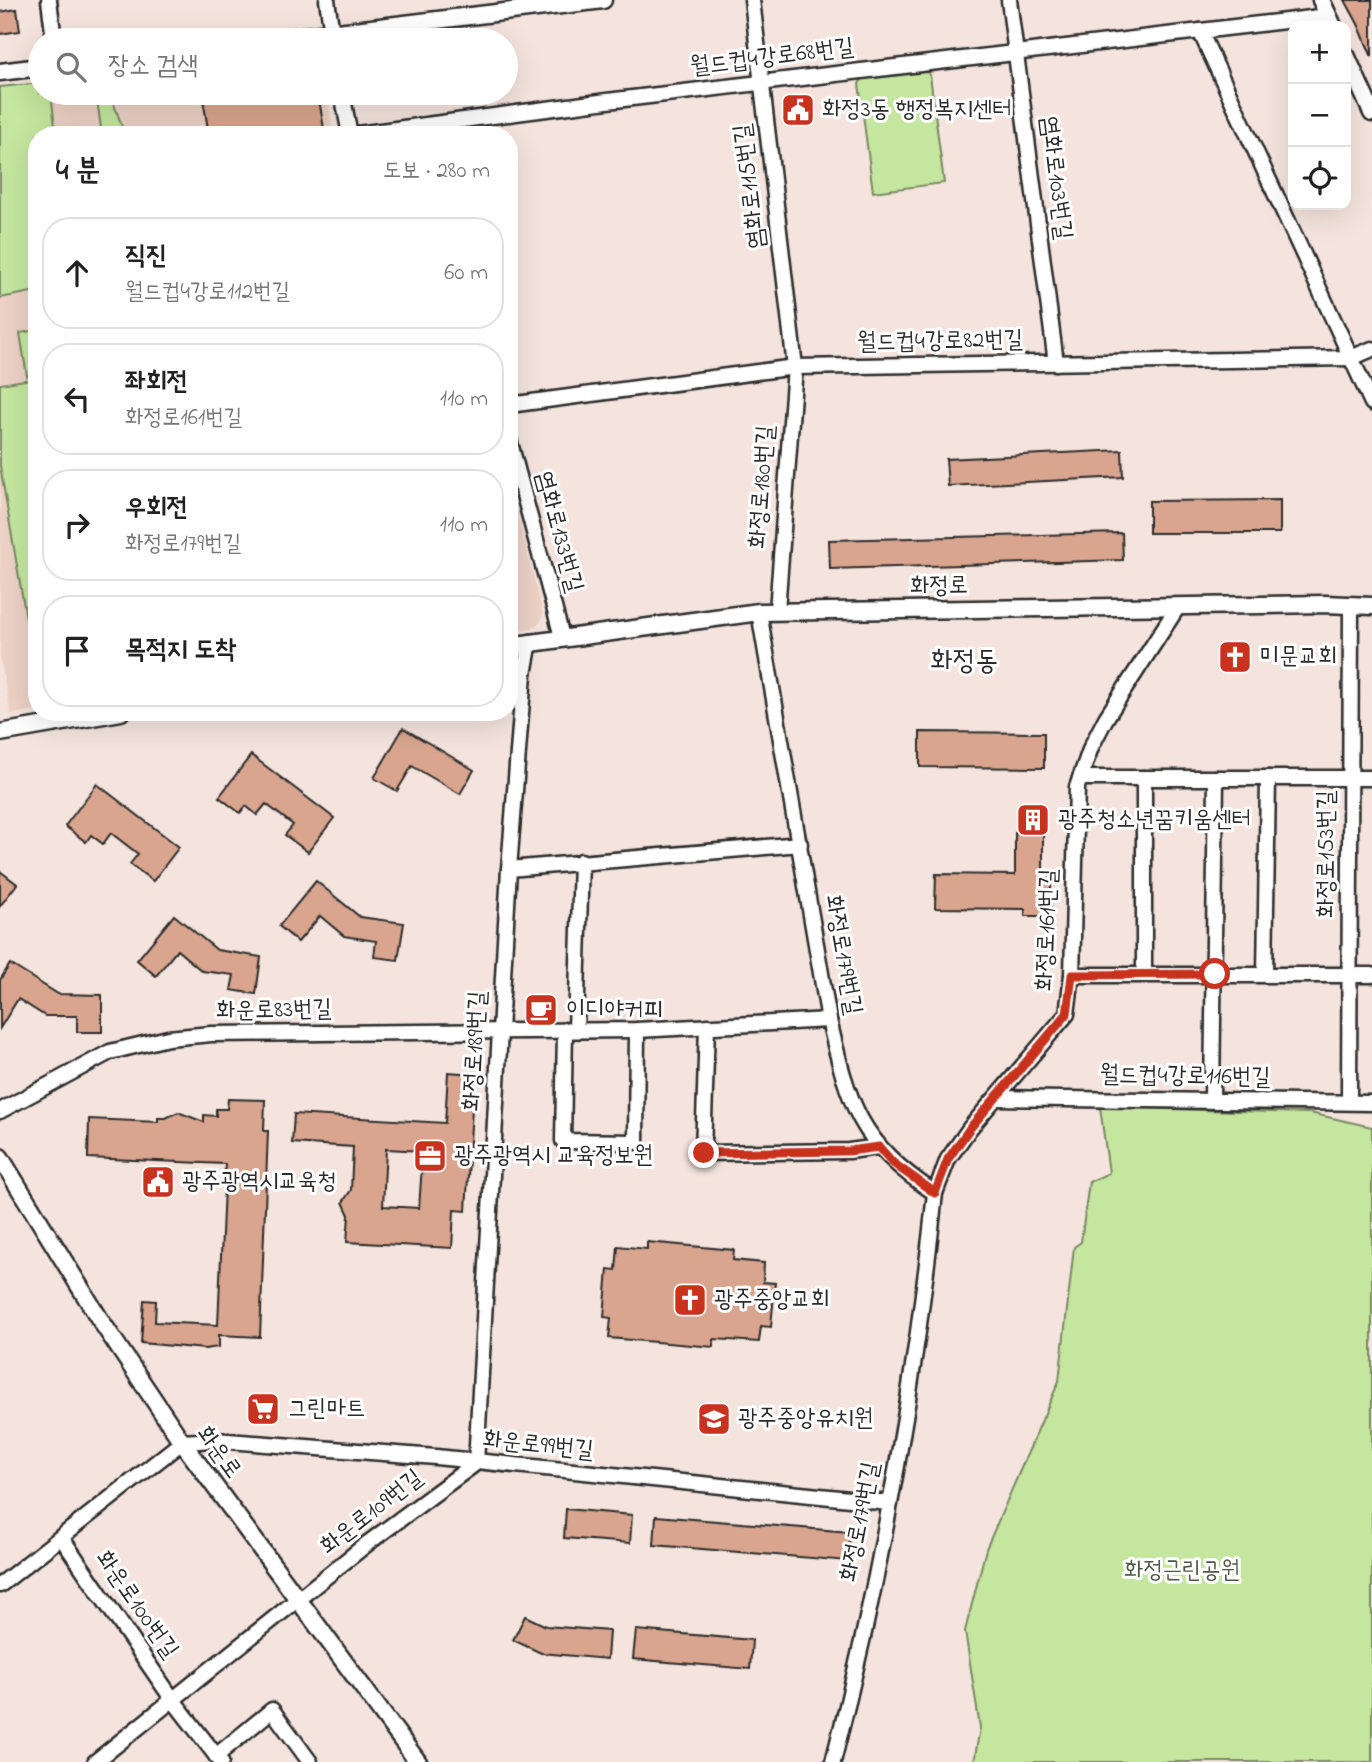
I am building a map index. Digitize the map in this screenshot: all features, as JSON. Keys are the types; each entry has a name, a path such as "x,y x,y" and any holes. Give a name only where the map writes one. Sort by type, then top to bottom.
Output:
{"street":[{"path":"48,0 52,28"},
{"path":"327,0 331,28"},
{"path":"398,28 603,0"},
{"name":"염화로115번길","path":"752,0 794,367"},
{"name":"염화로103번길","path":"1009,0 1056,363"},
{"path":"1321,0 1330,21"},
{"name":"월드컵4강로68번길","path":"421,126 1200,31 1288,24"},
{"path":"1200,31 1372,404"},
{"path":"1351,66 1370,106"},
{"path":"0,72 28,68"},
{"path":"344,105 348,126"},
{"name":"월드컵4강로82번길","path":"518,404 794,367 1351,358 1372,349"},
{"name":"화정로180번길","path":"777,611 794,367"},
{"name":"염화로133번길","path":"518,473 562,638"},
{"name":"화정로","path":"518,644 777,611 1177,608 1325,604 1372,606"},
{"name":"화정로153번길","path":"1349,1102 1351,606"},
{"name":"화정로161번길","path":"935,1193 948,1159 1067,1014 1072,975 1074,811 1080,778 1106,718 1177,608"},
{"name":"화정로179번길","path":"759,612 829,1020 851,1104 879,1147 893,1163 935,1193 913,1364 889,1503 855,1676 833,1762"},
{"name":"화정로189번길","path":"476,1463 509,869 524,674 530,642"},
{"path":"0,733 69,721"},
{"path":"1080,778 1372,778"},
{"path":"1144,778 1144,974"},
{"path":"1212,1099 1216,778"},
{"path":"1265,974 1268,778"},
{"path":"509,869 800,844"},
{"path":"581,861 563,1141 636,1142 636,1030"},
{"path":"1072,975 1372,975"},
{"name":"화운로83번길","path":"0,1111 110,1052 168,1038 211,1034 636,1030 829,1020"},
{"path":"707,1026 704,1153 849,1151 879,1147"},
{"name":"월드컵4강로116번길","path":"997,1098 1372,1102"},
{"name":"화운로","path":"0,1157 99,1318 182,1443 418,1762"},
{"name":"화운로99번길","path":"182,1443 215,1440 889,1503"},
{"name":"화운로100번길","path":"0,1585 182,1443"},
{"name":"화운로109번길","path":"95,1762 368,1543 476,1463"},
{"name":"화운로100번길","path":"61,1537 173,1699 219,1759"},
{"path":"219,1759 272,1710 310,1762"}],"shaded area":[{"path":"28,84 28,105 329,105 332,126 28,126 28,711 11,714 0,658 0,87"},
{"path":"518,516 543,615 540,623 530,629 518,631"}],"green space":[{"path":"924,69 930,75 944,183 873,192 859,84 864,76"},
{"path":"28,84 28,105 52,105 55,126 28,126 28,293 0,298 0,87"},
{"path":"98,105 114,105 122,126 101,126"},
{"path":"28,332 27,376 20,333"},
{"path":"28,379 27,624 0,466 0,384"},
{"name":"화정근린공원","path":"1100,1107 1310,1113 1372,1127 1372,1762 974,1762 980,1728 965,1631 986,1549 1059,1381 1074,1247 1081,1242 1089,1182 1109,1173"}],"building":[{"path":"1345,0 1372,0 1372,57 1358,24"},
{"path":"17,9 20,31 0,34 0,12"},
{"path":"204,105 320,105 324,126 208,126"},
{"path":"1122,450 1123,477 948,486 946,459"},
{"path":"1280,500 1280,533 1149,533 1149,501"},
{"path":"1122,533 1123,560 830,569 829,540"},
{"path":"403,728 474,770 460,794 412,766 397,791 374,778"},
{"path":"920,732 1044,733 1044,768 920,767"},
{"path":"251,755 334,818 308,852 285,835 293,825 266,804 257,815 246,806 240,813 219,797"},
{"path":"97,784 179,847 153,881 130,864 138,854 111,833 103,844 91,835 86,842 65,826"},
{"path":"1022,807 1043,807 1043,878 1051,878 1051,916 1025,916 1025,909 935,908 936,874 1015,875 1015,833 1022,833"},
{"path":"0,871 17,884 0,906"},
{"path":"316,881 360,917 404,923 398,960 374,957 376,941 344,936 320,916 298,942 279,926"},
{"path":"174,915 217,950 261,957 256,994 231,990 234,975 202,971 177,950 156,976 137,960"},
{"path":"10,964 58,994 102,995 102,1032 77,1032 77,1016 45,1016 18,999 0,1028 0,980"},
{"path":"448,1072 474,1074 466,1211 454,1210 452,1248 347,1242 349,1215 343,1202 351,1190 353,1147 292,1143 294,1114 445,1123","holes":["386,1149 423,1151 419,1208 383,1206"]},
{"path":"228,1099 265,1100 264,1131 268,1131 260,1337 219,1335 219,1347 205,1349 141,1343 144,1300 156,1301 155,1322 218,1325 225,1164 88,1158 89,1119 158,1122 158,1118 166,1118 178,1112 204,1122 204,1115 216,1116 216,1109 227,1109"},
{"name":"광주중앙교회","path":"647,1242 734,1250 733,1260 764,1263 763,1282 775,1283 771,1327 761,1326 759,1342 714,1339 714,1347 609,1338 611,1318 604,1317 608,1269 616,1270 618,1246 647,1249"},
{"path":"566,1509 632,1515 630,1543 564,1538"},
{"path":"656,1516 850,1532 848,1561 654,1545"},
{"path":"525,1616 546,1626 609,1631 607,1659 541,1653 513,1640"},
{"path":"636,1630 752,1640 750,1669 633,1659"}],"place":[{"name":"화정3동 행정복지센터","path":"798,110"},
{"name":"미문교회","path":"1235,657"},
{"name":"광주청소년꿈키움센터","path":"1033,820"},
{"name":"이디야커피","path":"541,1010"},
{"name":"광주광역시 교육정보원","path":"430,1156"},
{"name":"광주광역시교육청","path":"158,1182"},
{"name":"광주중앙교회","path":"690,1300"},
{"name":"그린마트","path":"263,1409"},
{"name":"광주중앙유치원","path":"714,1419"}],"district":[{"name":"화정동","path":"964,662"}],"route":[{"path":"704,1153 849,1151 879,1147 893,1163 935,1193 948,1159 970,1128 1067,1014 1072,975 1215,974"}]}
